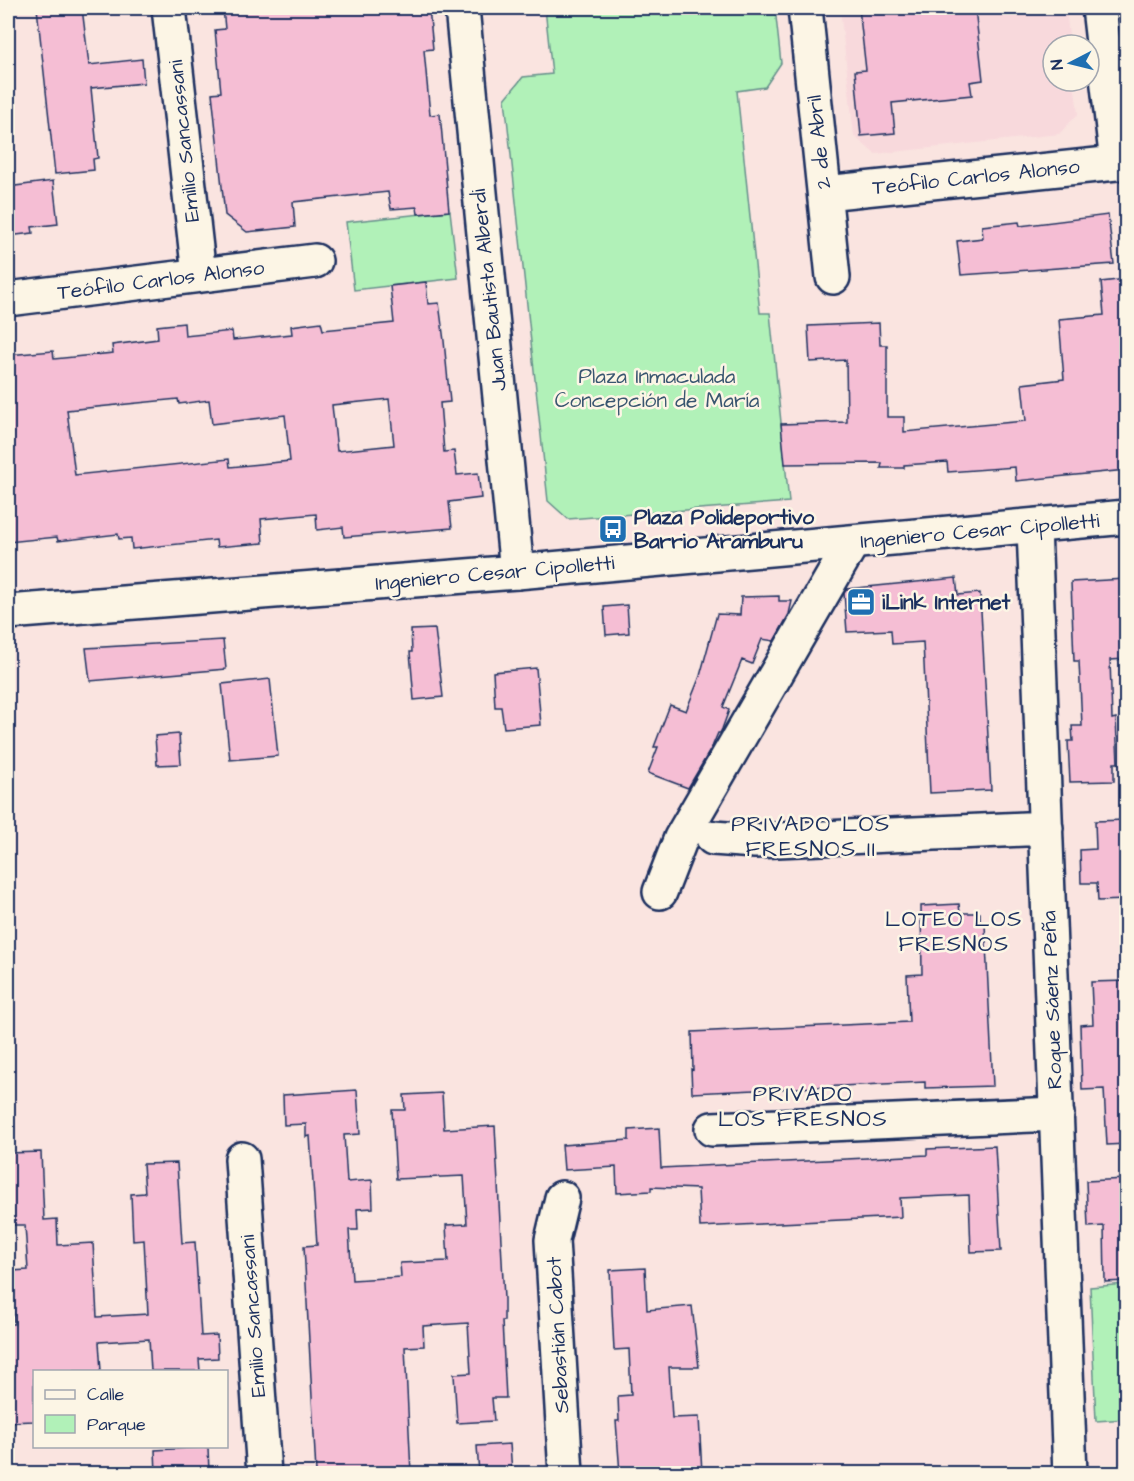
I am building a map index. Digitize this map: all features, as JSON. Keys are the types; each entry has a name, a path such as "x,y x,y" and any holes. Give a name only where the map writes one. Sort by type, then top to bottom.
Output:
{"street":[{"name":"Emilio Sancassani","path":"169,8 199,275"},
{"name":"Juan Bautista Alberdi","path":"462,8 517,572"},
{"name":"2 de Abril","path":"805,8 833,277"},
{"path":"1099,8 1122,162"},
{"name":"Teófilo Carlos Alonso","path":"825,193 1122,162"},
{"name":"Teófilo Carlos Alonso","path":"8,298 315,261"},
{"name":"Ingeniero Cesar Cipolletti","path":"8,612 517,572 1126,517"},
{"name":"Roque Sáenz Peña","path":"1034,527 1070,1473"},
{"path":"660,892 681,838 852,543"},
{"path":"713,838 755,841 1046,828"},
{"path":"712,1129 1057,1114"},
{"name":"Emilio Sancassani","path":"242,1159 264,1473"},
{"name":"Sebastián Cabot","path":"562,1198 552,1240 566,1473"}],"shaded area":[{"path":"840,8 1066,8 1069,33 1041,33 1041,93 1075,93 1078,114 1059,134 875,154 854,136"}],"green space":[{"name":"Plaza Inmaculada Concepción de María","path":"545,8 775,8 781,63 765,87 737,91 760,313 770,313 789,502 568,519 548,501 505,99 523,77 552,74"},
{"path":"450,211 458,278 354,290 346,222"},
{"path":"1126,1284 1126,1419 1096,1421 1090,1287"}],"building":[{"path":"37,8 82,8 89,65 142,59 144,83 91,88 98,158 93,159 94,170 55,174"},
{"path":"223,8 429,8 433,49 424,50 430,115 440,114 449,211 418,214 417,207 391,209 388,192 293,202 295,227 247,232 225,215 212,93 221,92 215,30 225,29"},
{"path":"859,8 975,8 983,80 970,82 972,95 892,103 895,133 861,136 855,71 866,70"},
{"path":"53,181 58,224 32,227 33,233 8,236 8,187"},
{"path":"1108,215 1114,264 961,275 957,241 983,238 982,226 1019,222 1020,226"},
{"path":"1126,279 1126,470 1016,481 1015,467 948,472 947,462 904,465 904,468 881,468 882,463 785,464 781,424 847,422 846,360 810,362 808,326 879,323 880,345 887,345 887,417 904,417 904,432 1026,421 1022,384 1064,379 1059,319 1104,315 1101,282"},
{"path":"426,282 428,304 439,303 450,402 440,403 444,452 454,451 457,475 478,473 481,498 449,502 452,528 344,537 343,527 317,530 316,514 261,519 263,543 217,547 216,540 132,549 131,538 119,539 118,534 58,541 57,537 8,542 8,355 53,351 54,359 113,353 112,345 158,339 157,326 184,323 185,336 232,331 233,340 292,334 291,326 321,322 323,330 394,323 390,286","holes":["178,399 179,404 209,400 212,424 285,415 290,461 230,467 229,459 75,475 67,410","389,399 394,445 337,451 332,405"]},
{"path":"956,578 958,595 980,593 991,790 930,793 923,642 892,644 891,630 847,632 844,593 847,589"},
{"path":"1126,579 1126,659 1110,660 1112,719 1116,718 1118,763 1114,763 1114,781 1070,782 1068,741 1073,741 1072,726 1082,726 1079,661 1074,661 1071,582"},
{"path":"779,596 779,601 792,601 789,614 774,641 762,639 752,664 742,660 723,707 729,710 722,729 688,788 648,773 658,747 654,747 670,705 686,711 700,676 717,614 740,615 741,597"},
{"path":"627,605 629,633 606,635 604,607"},
{"path":"435,629 443,697 414,700 410,652 412,652 411,630"},
{"path":"223,640 226,669 90,681 86,648"},
{"path":"536,668 541,725 504,728 501,707 495,707 493,672"},
{"path":"270,679 278,756 230,760 222,684"},
{"path":"179,734 181,764 157,765 155,736"},
{"path":"1126,820 1126,900 1098,901 1097,883 1081,883 1080,850 1096,849 1095,821"},
{"path":"959,904 960,913 980,913 980,924 985,924 993,1086 925,1088 925,1082 692,1093 692,1032 909,1022 907,975 922,974 921,906"},
{"path":"1126,981 1126,1144 1107,1145 1104,1089 1082,1090 1080,1025 1093,1024 1091,982"},
{"path":"357,1090 360,1134 344,1135 347,1182 372,1180 373,1208 357,1209 358,1230 349,1230 352,1280 401,1277 400,1263 448,1261 446,1225 467,1224 464,1176 396,1179 392,1110 405,1110 404,1095 442,1093 444,1129 495,1126 504,1299 504,1321 502,1321 506,1398 492,1398 494,1421 457,1423 454,1374 471,1373 468,1323 423,1326 424,1346 405,1347 411,1473 316,1473 304,1246 317,1245 310,1136 306,1137 306,1124 284,1125 283,1095"},
{"path":"659,1128 661,1168 927,1155 927,1149 995,1146 1001,1251 971,1252 969,1195 900,1198 901,1217 700,1227 698,1189 651,1187 651,1191 617,1193 616,1167 564,1170 562,1145 629,1140 629,1130"},
{"path":"41,1152 44,1220 57,1219 58,1245 93,1243 97,1317 148,1314 144,1240 133,1241 131,1194 145,1193 143,1164 177,1163 182,1243 195,1242 201,1336 217,1335 218,1358 199,1359 200,1370 151,1370 149,1339 99,1342 101,1370 33,1370 33,1421 8,1422 8,1370 10,1369 8,1324 14,1324 11,1271 28,1270 25,1225 11,1225 8,1201 8,1153"},
{"path":"1126,1179 1126,1281 1105,1282 1104,1226 1088,1227 1086,1181"},
{"path":"645,1268 647,1310 692,1306 699,1367 669,1367 672,1418 699,1417 702,1473 620,1473 616,1421 619,1421 618,1396 631,1395 629,1349 614,1350 610,1270"},
{"path":"510,1444 512,1473 479,1473 477,1446"},
{"path":"208,1448 209,1473 156,1473 155,1450"}],"place":[{"name":"Plaza Polideportivo Barrio Aramburu","path":"613,529"},
{"name":"iLink Internet","path":"861,602"}],"district":[{"name":"PRIVADO LOS FRESNOS II","path":"811,836"},
{"name":"LOTEO LOS FRESNOS","path":"954,932"},
{"name":"PRIVADO LOS FRESNOS","path":"803,1106"}]}
